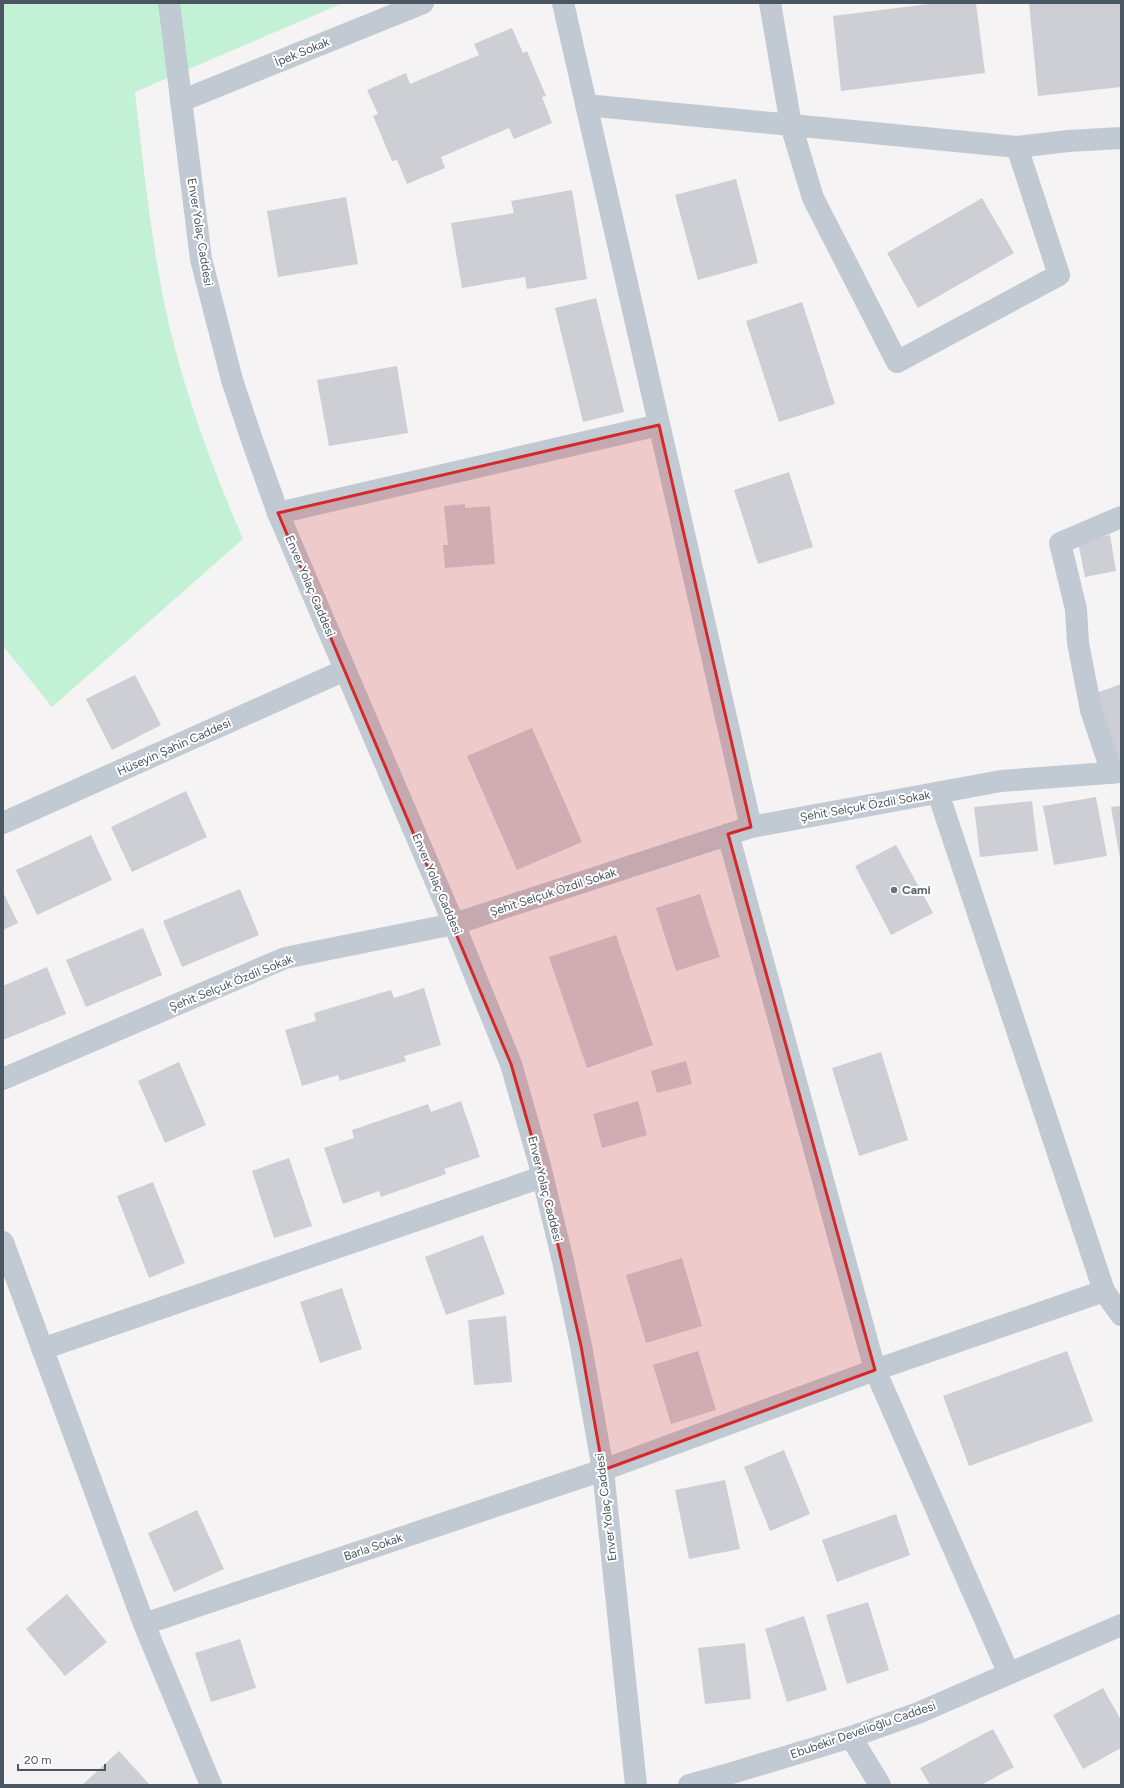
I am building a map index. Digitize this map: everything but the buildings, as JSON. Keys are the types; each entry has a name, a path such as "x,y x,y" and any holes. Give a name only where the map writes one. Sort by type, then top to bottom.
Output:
{"street":[{"name":"Enver Yolaç Caddesi","path":"169,3 201,259 216,320 244,418 278,513 454,924 511,1064 542,1177 582,1346 603,1470 636,1785"},
{"name":"İpek Sokak","path":"181,101 423,3"},
{"path":"563,3 751,827"},
{"path":"770,3 791,125 813,198 897,362 1059,275 1017,147"},
{"path":"586,105 1017,147 1068,141 1121,138"},
{"path":"278,513 659,425"},
{"path":"1116,772 1100,742 1089,703 1078,643 1076,609 1060,544 1121,516"},
{"name":"Hüseyin Şahin Caddesi","path":"3,823 345,670"},
{"name":"Şehit Selçuk Özdil Sokak","path":"3,1078 285,958 454,924 751,827 1001,781 1116,772"},
{"path":"938,793 1104,1291 1121,1315"},
{"path":"728,834 875,1370 1009,1674"},
{"path":"42,1349 542,1177"},
{"path":"3,1242 144,1624 211,1785"},
{"name":"Barla Sokak","path":"144,1624 603,1470 875,1370 1104,1291"},
{"name":"Ebubekir Develioğlu Caddesi","path":"689,1785 732,1774 851,1737 918,1713 1121,1625"},
{"path":"851,1737 880,1785"}],"highlighted area":[{"path":"659,425 751,827 728,834 875,1370 603,1470 581,1346 539,1162 511,1064 278,513"}],"green space":[{"path":"3,3 343,3 135,92 147,197 164,302 171,333 188,393 208,452 243,539 52,707 3,646"}],"place":[{"name":"Cami","path":"894,890"}]}
